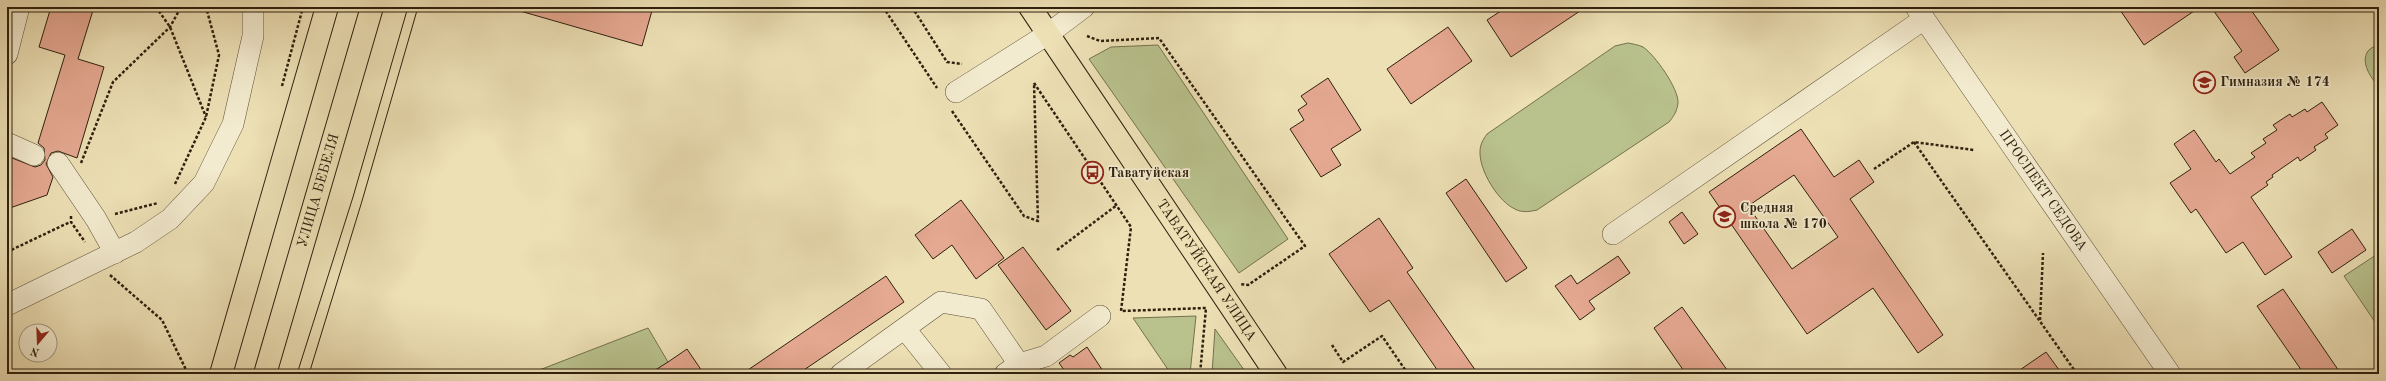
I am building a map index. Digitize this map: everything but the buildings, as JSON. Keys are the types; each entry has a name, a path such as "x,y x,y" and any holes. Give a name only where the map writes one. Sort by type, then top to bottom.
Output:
{"main road":[{"path":"220,374 327,7"},
{"name":"УЛИЦА БЕБЕЛЯ","path":"265,374 372,7"},
{"name":"ТАВАТУЙСКАЯ УЛИЦА","path":"1030,7 1276,374"}],"street":[{"path":"7,54 19,7"},
{"path":"7,305 136,242 170,219 204,183 233,124 253,36 253,7"},
{"path":"948,96 1048,34 1084,7"},
{"path":"1613,234 1920,13"},
{"name":"ПРОСПЕКТ СЕДОВА","path":"1920,13 2170,374"},
{"path":"7,142 34,155"},
{"path":"58,163 96,219 107,257"},
{"path":"841,374 941,302 981,309 1012,369 1046,356 1100,316"},
{"path":"905,329 941,374"}],"path":[{"path":"156,7 170,26 206,117"},
{"path":"72,185 113,82 170,26 182,7"},
{"path":"174,187 206,117 219,55 206,7"},
{"path":"883,7 948,96 1024,216 1038,222 1034,83 1131,226 1122,311 1206,308 1200,374"},
{"path":"912,7 947,62 969,65"},
{"path":"1087,36 1100,41 1159,38 1305,246 1248,285 1240,284"},
{"path":"1874,169 1914,142 1974,150"},
{"path":"1914,142 2077,374"},
{"path":"7,252 71,222 96,219 160,203"},
{"path":"1057,250 1117,205"},
{"path":"71,215 71,222"},
{"path":"2040,321 2043,253"},
{"path":"107,257 107,272 162,320 188,374"},
{"path":"1332,345 1343,362 1382,336 1408,374"}],"green space":[{"path":"1628,43 1641,46 1648,51 1671,81 1675,89 1678,103 1671,120 1537,210 1528,212 1516,210 1506,203 1488,180 1481,162 1481,145 1487,134 1615,46"},
{"path":"2379,44 2379,86 2370,75 2365,60 2368,51"},
{"path":"1158,45 1288,239 1239,273 1089,59 1111,47"},
{"path":"2379,253 2379,328 2344,276"},
{"path":"1196,316 1190,374 1171,374 1133,318"},
{"path":"648,328 668,362 651,374 529,374"},
{"path":"1215,329 1247,374 1212,374"}],"tram line":[{"path":"297,374 353,197 408,7"},
{"path":"309,374 362,201 418,7"}],"place":[{"name":"Гимназия № 174","path":"2205,82"},
{"name":"Таватуйская","path":"1092,173"},
{"name":"Средняя школа № 170","path":"1724,216"}]}
